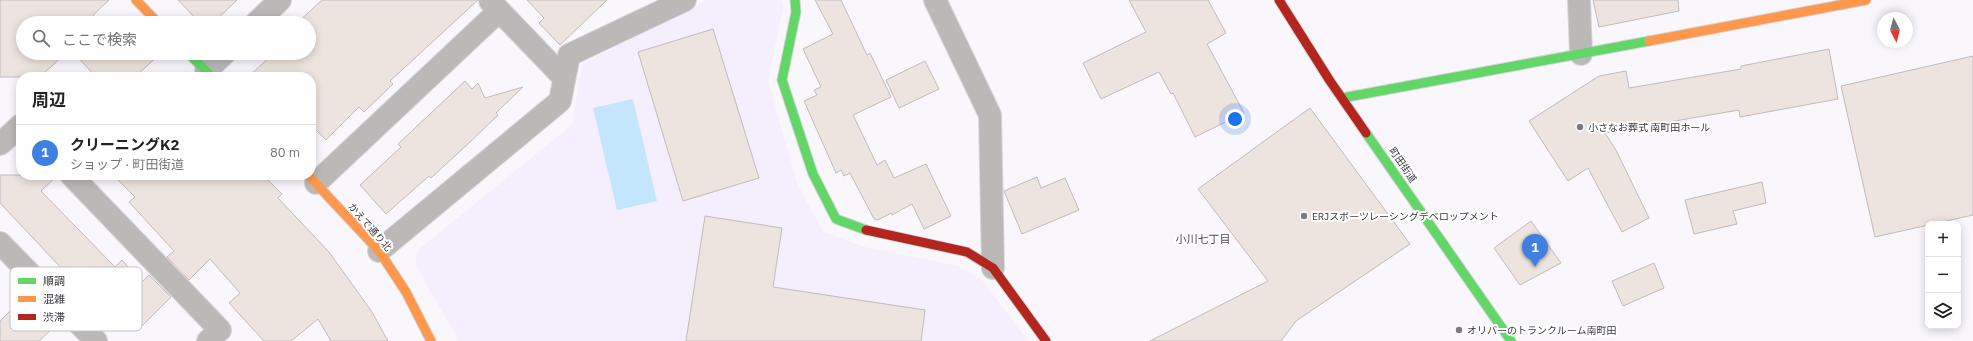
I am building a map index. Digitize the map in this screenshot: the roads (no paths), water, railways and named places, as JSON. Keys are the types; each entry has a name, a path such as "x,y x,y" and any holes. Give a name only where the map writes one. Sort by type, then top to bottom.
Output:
{"street":[{"path":"136,0 151,16"},
{"path":"263,16 280,0"},
{"path":"379,251 560,101 569,55 685,0"},
{"path":"795,0 796,12 782,80 813,174 836,219 870,232 967,252 993,268 1046,341"},
{"path":"935,0 990,115 993,268"},
{"name":"町田街道","path":"1279,0 1342,98 1511,341"},
{"path":"1579,0 1581,54"},
{"path":"1342,98 1866,0"},
{"path":"316,175 494,5 564,78"},
{"path":"195,60 207,72"},
{"path":"211,72 220,60"},
{"path":"0,144 16,130"},
{"path":"76,180 220,330 208,341"},
{"name":"かえで通り北","path":"313,180 379,251 406,292 432,341"},
{"path":"4,256 16,267"},
{"path":"85,331 96,341"}],"water":[{"path":"633,99 657,201 617,210 593,108"}],"place":[{"name":"小さなお葬式 南町田ホール","path":"1580,127"},
{"name":"ERJスポーツレーシングデベロップメント","path":"1304,216"},
{"name":"クリーニングK2","path":"1535,267"},
{"name":"オリバーのトランクルーム南町田","path":"1459,330"}],"district":[{"name":"小川七丁目","path":"1203,239"}]}
